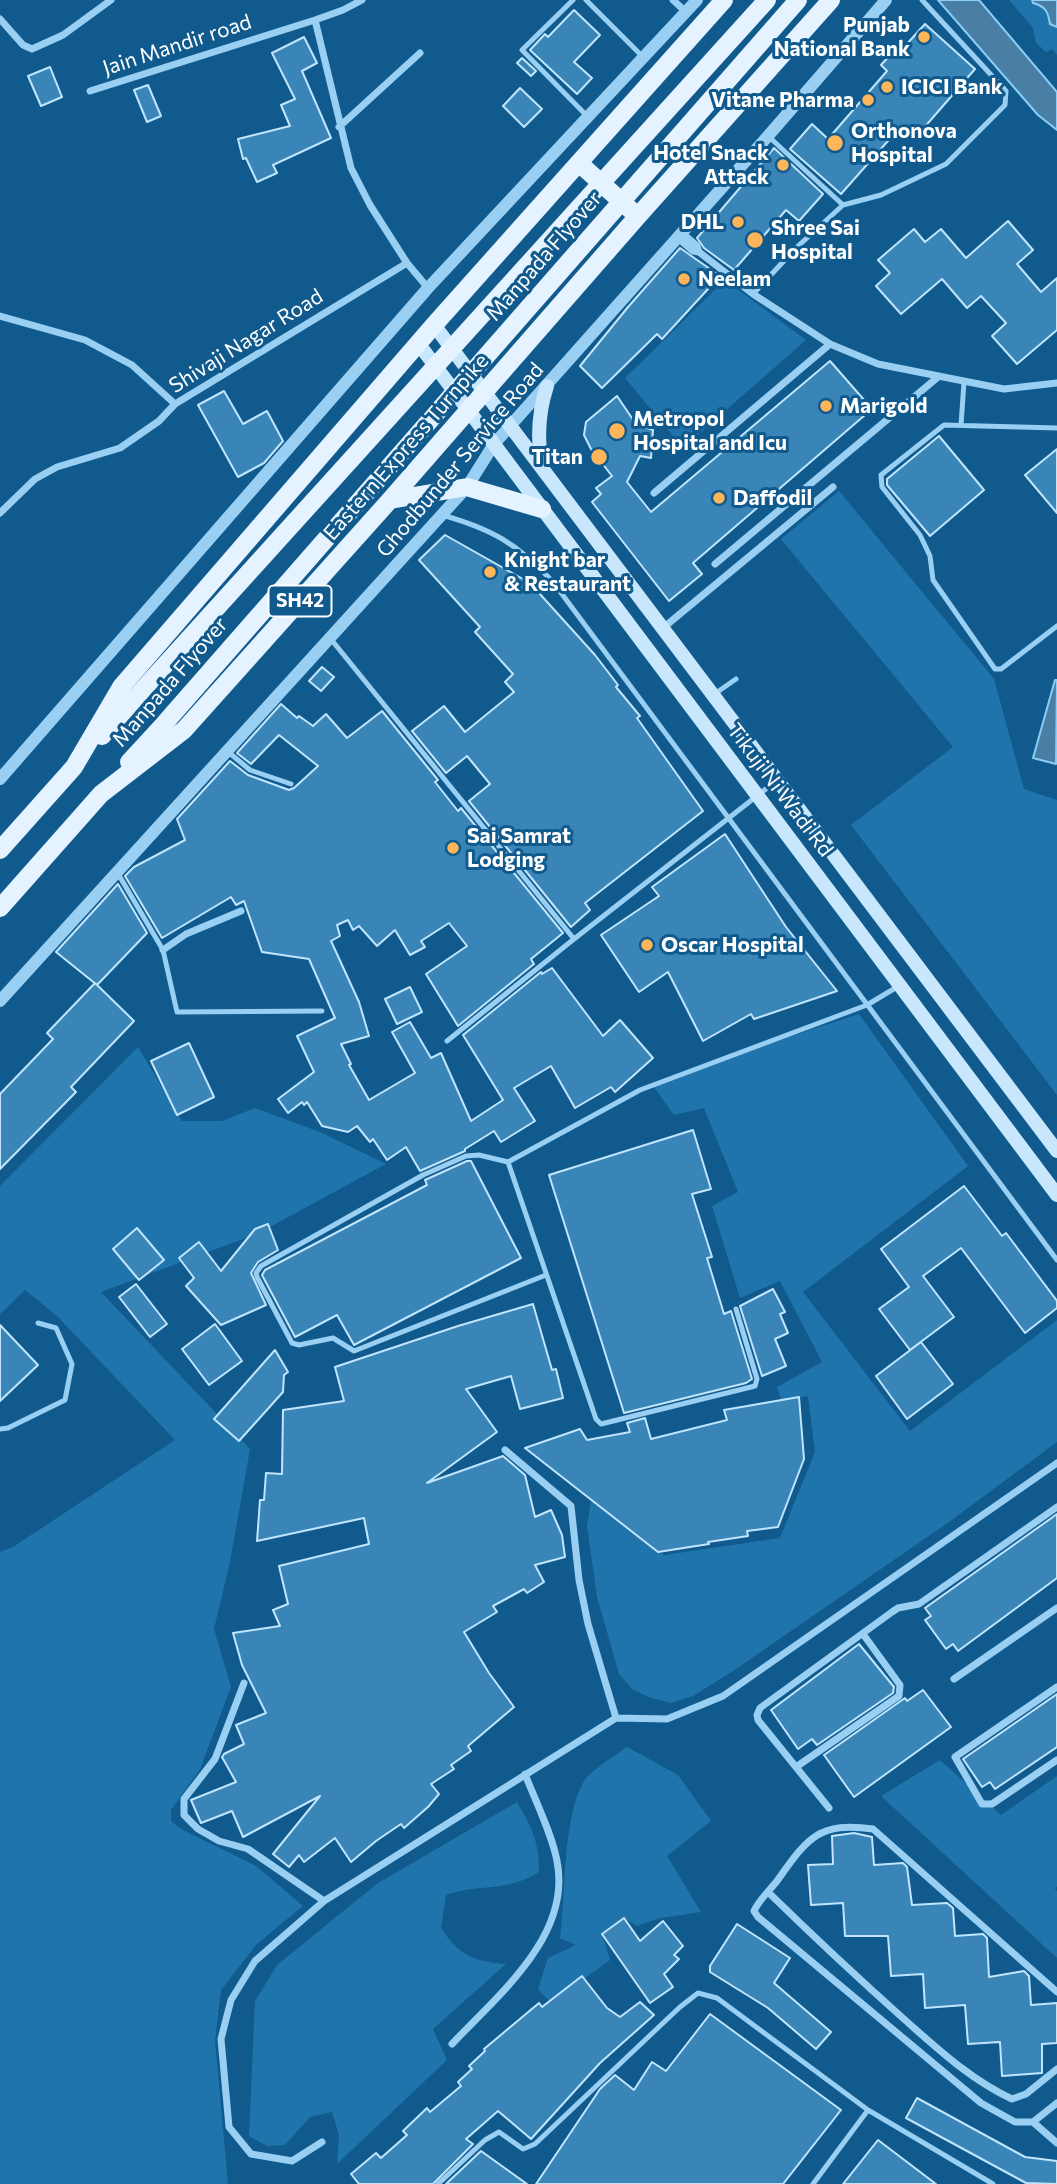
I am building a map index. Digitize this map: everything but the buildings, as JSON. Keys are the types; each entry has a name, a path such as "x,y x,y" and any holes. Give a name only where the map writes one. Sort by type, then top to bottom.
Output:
{"main road":[{"path":"0,849 74,767 121,687 434,325 724,0"},
{"name":"Manpada Flyover","path":"74,767 767,0"},
{"name":"Manpada Flyover","path":"102,794 798,0"},
{"name":"Eastern Express Turnpike","path":"0,908 102,794 184,730 831,0"},
{"path":"579,163 638,216"},
{"name":"Tikuji Ni Wadi Rd","path":"434,325 1057,1151"},
{"name":"Tikuji Ni Wadi Rd","path":"418,344 1057,1195"},
{"path":"543,470 539,427 547,386"},
{"path":"390,500 467,487 542,509"}],"street":[{"path":"0,19 23,45 32,48 63,35 111,0"},
{"name":"Jain Mandir road","path":"90,91 315,20 362,0"},
{"path":"673,0 686,12"},
{"path":"0,779 428,288 696,0"},
{"name":"Ghodbunder Service Road","path":"0,1001 467,487 494,444 886,0"},
{"path":"315,20 351,167 370,205 407,263 428,288"},
{"path":"340,127 419,53"},
{"path":"680,235 753,293 830,344 878,364 1004,388 1057,383"},
{"name":"Shivaji Nagar Road","path":"0,513 35,479 57,467 120,448 159,421 175,404 407,263"},
{"path":"0,316 85,340 132,365 175,404"},
{"path":"654,493 830,344"},
{"path":"715,564 938,377"},
{"path":"663,628 833,487"},
{"path":"163,950 186,933 240,911"},
{"path":"505,1450 571,1506 579,1580 588,1624 616,1717"},
{"path":"322,2142 292,2161 251,2154 229,2127 221,2039 231,2000 254,1961 324,1901 616,1717 667,1719 723,1696 1057,1463"},
{"path":"829,1808 758,1720 760,1708 898,1608 919,1604 1057,1507"},
{"path":"954,1679 1056,1610"},
{"path":"796,1767 899,1696 900,1685 863,1634"},
{"path":"244,1683 215,1759 184,1799 184,1815 198,1829 219,1841 248,1849 324,1901"},
{"path":"1057,1686 956,1757 982,1804 987,1805 1057,1760"},
{"path":"452,2045 520,1971 547,1931 560,1894 557,1860 525,1774"},
{"path":"1057,1992 873,1829 853,1826 830,1828 811,1837 754,1911 981,2103 1015,2122 1032,2122 1057,2103"},
{"path":"768,1892 830,1953 922,2035 953,2062 994,2091 1012,2099 1026,2094 1057,2069"},
{"path":"1032,2122 1057,2143"}],"lane":[{"path":"573,0 523,50 588,117"},
{"path":"586,0 643,57"},
{"path":"753,293 797,247 843,205 881,195 946,164 1005,105 1006,91 922,0"},
{"path":"768,136 843,205"},
{"path":"961,425 964,382"},
{"path":"1057,428 944,425 881,475 882,487 920,536 930,556 933,580 995,669 1001,669 1057,626"},
{"path":"442,515 466,521 508,541 546,575 1057,1260"},
{"path":"330,638 574,939"},
{"path":"713,695 736,679"},
{"path":"227,751 250,769 291,784"},
{"path":"447,1041 778,780"},
{"path":"117,872 163,950 177,1012 322,1011"},
{"path":"546,1275 354,1351 333,1338 299,1345 292,1343 256,1273 261,1266 423,1175 466,1156 488,1156 508,1162 640,1090 867,1005 900,985"},
{"path":"508,1162 596,1419 601,1424 755,1386 757,1379 736,1309"},
{"path":"0,1429 8,1428 65,1400 72,1364 56,1328 38,1323"},
{"path":"438,2184 485,2140 499,2133 523,2149 535,2144 698,1993 717,1998 868,2110 993,2184"},
{"path":"813,2184 868,2110"}],"shaded area":[{"path":"938,0 979,0 1057,92 1057,130 1038,115"},
{"path":"1009,0 1057,0 1057,55 1052,49 1046,52 1036,43 1033,28"},
{"path":"1032,0 1057,0 1057,27 1050,24 1045,10"},
{"path":"725,280 806,340 683,448 625,378"},
{"path":"839,491 994,679 1024,789 1057,800 1057,1095 851,825 953,747 781,539"},
{"path":"1057,680 1056,764 1033,758"},
{"path":"859,1014 968,1166 803,1292 910,1431 1057,1320 1057,1442 949,1522 733,1671 693,1696 671,1703 651,1698 632,1689 619,1674 597,1597 587,1526 592,1494 664,1555 780,1538 815,1452 808,1396 781,1400 777,1387 822,1362 780,1281 740,1298 712,1206 738,1192 704,1108 674,1115 653,1086 690,1069"},
{"path":"138,1047 182,1121 222,1121 255,1108 320,1132 386,1164 259,1233 101,1292 250,1449 230,1562 214,1629 231,1687 200,1769 171,1810 171,1821 181,1829 256,1866 303,1906 257,1944 221,1990 215,2041 228,2184 0,2184 0,1552 13,1547 175,1440 56,1315 25,1290 0,1314 0,1186"},
{"path":"627,1747 678,1775 711,1821 667,1856 701,1912 660,1918 637,1926 624,1918 602,1934 610,1960 551,2003 538,1989 548,1958 576,1945 560,1938 568,1836 577,1797 587,1777"},
{"path":"940,1760 1001,1815 1057,1776 1057,1958 881,1796"},
{"path":"517,1802 534,1835 539,1872 515,1883 446,1895 441,1928 448,1937 461,1951 476,1959 506,1964 433,2029 447,2060 337,2164 339,2135 332,2112 310,2117 285,2145 267,2146 249,2136 255,2001 277,1965 378,1883"}],"place":[{"name":"Punjab National Bank","path":"924,37"},
{"name":"ICICI Bank","path":"887,87"},
{"name":"Vitane Pharma","path":"868,100"},
{"name":"Orthonova Hospital","path":"835,143"},
{"name":"Hotel Snack Attack","path":"783,165"},
{"name":"DHL","path":"738,222"},
{"name":"Shree Sai Hospital","path":"755,240"},
{"name":"Neelam","path":"684,279"},
{"name":"Marigold","path":"826,406"},
{"name":"Metropol Hospital and Icu","path":"617,431"},
{"name":"Titan","path":"599,457"},
{"name":"Daffodil","path":"719,498"},
{"name":"Knight bar & Restaurant","path":"490,572"},
{"name":"Sai Samrat Lodging","path":"453,848"},
{"name":"Oscar Hospital","path":"647,945"}]}
